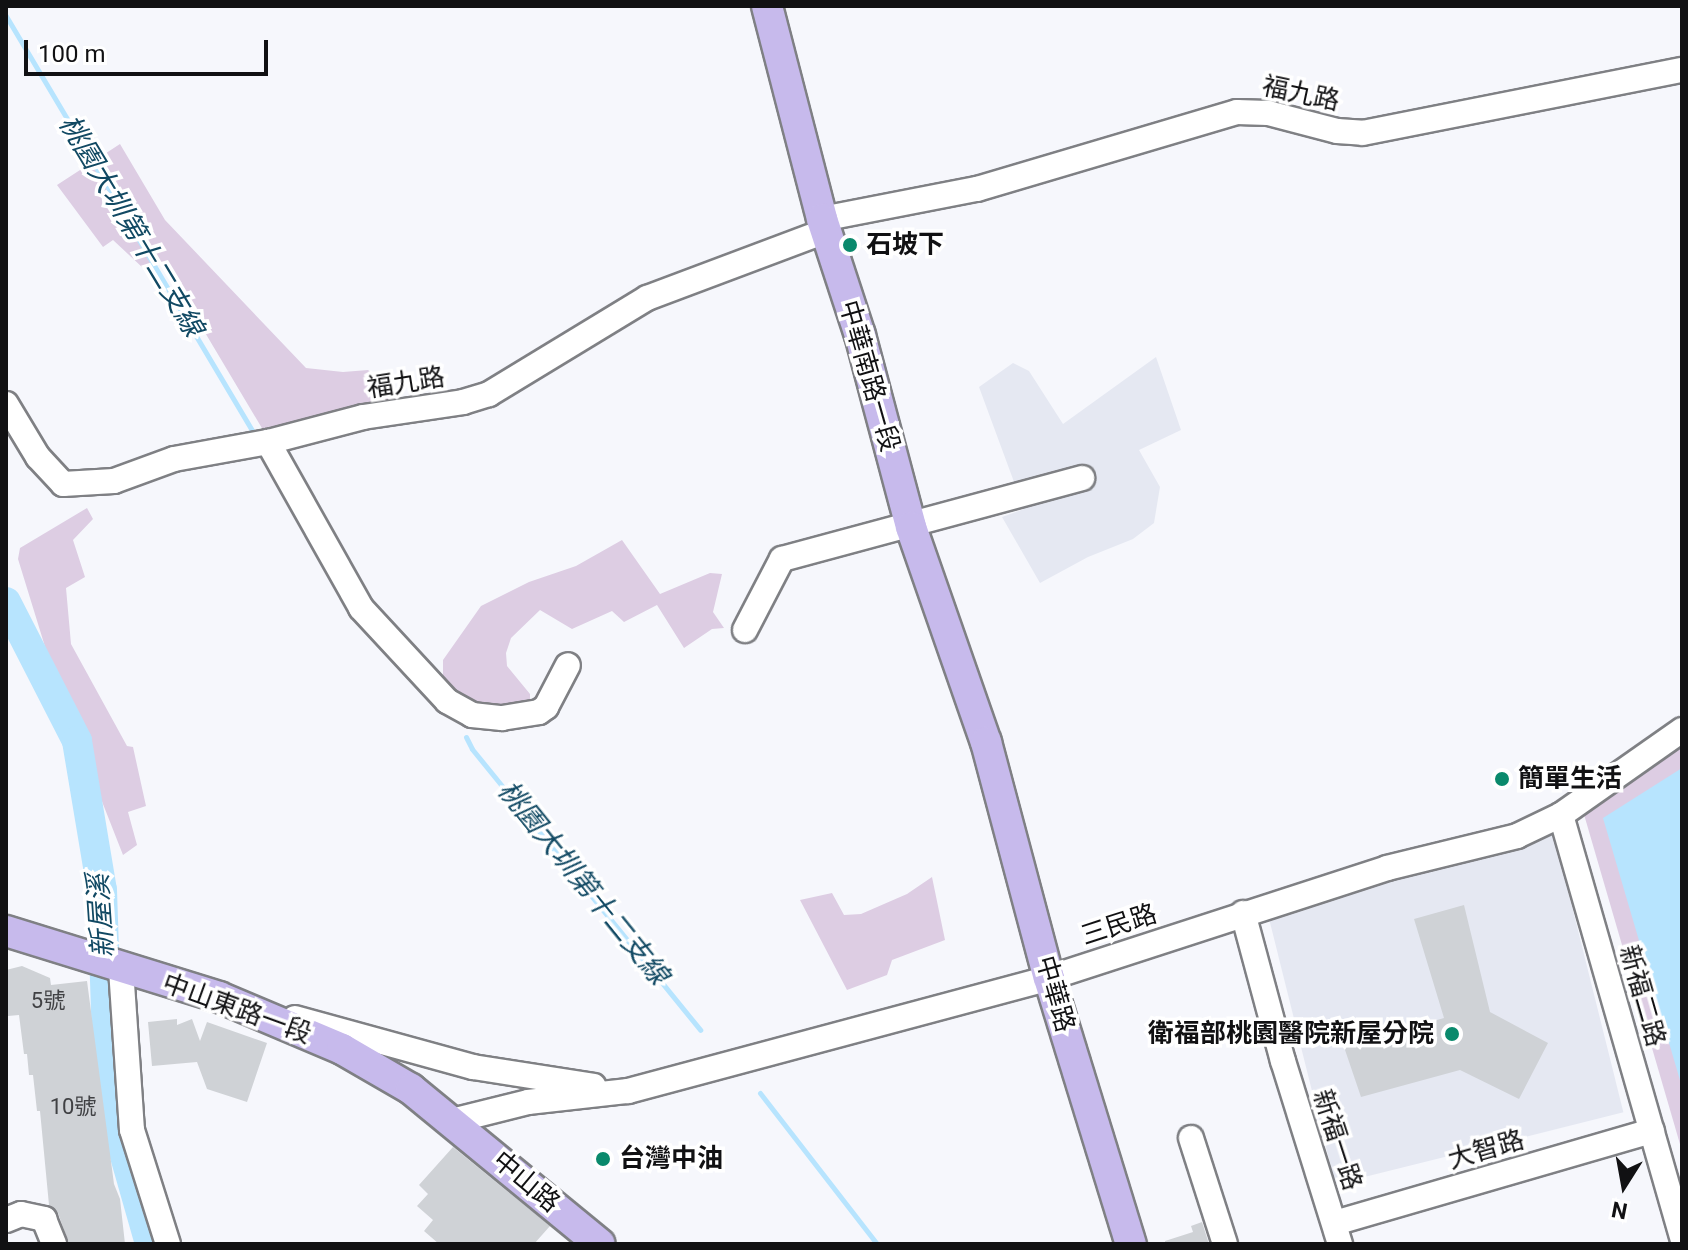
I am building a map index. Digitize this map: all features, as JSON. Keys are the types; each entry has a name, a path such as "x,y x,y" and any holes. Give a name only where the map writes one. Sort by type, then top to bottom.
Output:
{"main road":[{"name":"中華南路一段","path":"767,6 824,225 860,335 911,527 986,742"},
{"name":"中華路","path":"986,742 1049,978 1131,1244"},
{"name":"中山東路一段","path":"6,931 120,969 219,997 342,1049 411,1089 452,1121"},
{"name":"中山路","path":"452,1121 600,1244"}],"street":[{"name":"福九路","path":"6,404 38,457 63,484 114,481 174,459 268,442 363,417 463,402 489,394 647,298 824,225 977,189 1237,112 1268,113 1337,131 1363,133 1682,70"},
{"path":"268,442 361,608 447,701 472,715 502,718 539,712 546,707 568,665"},
{"path":"745,630 782,559 911,527 1082,478"},
{"name":"三民路","path":"452,1121 528,1102 628,1091 1049,978 1387,868 1517,836 1561,815 1682,730"},
{"name":"新福二路","path":"1561,815 1682,1238"},
{"name":"新福一路","path":"1243,913 1283,1061 1337,1234"},
{"path":"120,969 132,1130 168,1244"},
{"path":"219,997 473,1067 628,1091"},
{"name":"大智路","path":"1337,1234 1652,1131"},
{"path":"1191,1138 1225,1244"},
{"path":"6,1220 21,1214 34,1214 50,1227 54,1244"}],"shaded area":[{"path":"120,144 165,220 306,368 343,372 368,370 395,390 397,402 269,440 163,262 143,268 113,240 103,247 57,185"},
{"path":"1156,357 1181,430 1139,450 1160,487 1154,523 1133,539 1088,557 1040,583 1002,517 1024,509 979,387 1013,363 1029,371 1063,424"},
{"path":"87,508 93,519 73,540 85,577 66,588 71,644 127,746 133,747 146,806 128,812 137,845 123,855 59,692 18,559 20,548"},
{"path":"622,540 660,594 710,573 722,574 713,612 724,628 712,629 684,648 657,605 624,622 612,611 572,629 540,610 511,638 506,653 507,666 530,694 530,705 513,711 470,704 443,676 443,660 481,606 529,582 576,566"},
{"path":"1682,740 1682,1151 1583,811"},
{"name":"衛福部桃園醫院新屋分院","path":"1553,830 1623,1112 1335,1184 1265,902"},
{"path":"932,877 945,940 892,960 887,975 847,990 800,900 832,893 844,915 861,914 907,894"}],"water":[{"path":"1682,768 1682,1087 1603,818"}],"building":[{"path":"1464,905 1490,1012 1548,1043 1519,1099 1460,1070 1361,1097 1344,1047 1444,1018 1414,919"},
{"path":"22,966 50,978 51,985 87,981 125,1244 69,1244 58,1213 49,1205 40,1111 37,1111 33,1075 29,1075 27,1054 24,1054 19,1015 8,1016 6,970"},
{"path":"177,1019 177,1025 192,1019 200,1041 207,1022 267,1043 247,1102 207,1089 197,1062 152,1066 148,1022"},
{"path":"453,1147 550,1226 534,1244 439,1244 424,1231 433,1220 417,1206 428,1194 419,1185"},
{"path":"1202,1222 1209,1244 1165,1244 1165,1241 1193,1232 1191,1226"}],"waterway":[{"name":"桃園大圳第十二支線","path":"6,16 255,435"},
{"name":"新屋溪","path":"6,602 77,741 102,890 109,1100 150,1244"},
{"name":"桃園大圳第十二支線","path":"466,737 472,749 700,1030"},
{"name":"桃園大圳第十二支線","path":"760,1093 877,1244"}],"place":[{"name":"石坡下","path":"850,245"},
{"name":"簡單生活","path":"1502,779"},
{"name":"衛福部桃園醫院新屋分院","path":"1452,1034"},
{"name":"台灣中油","path":"603,1159"}]}
